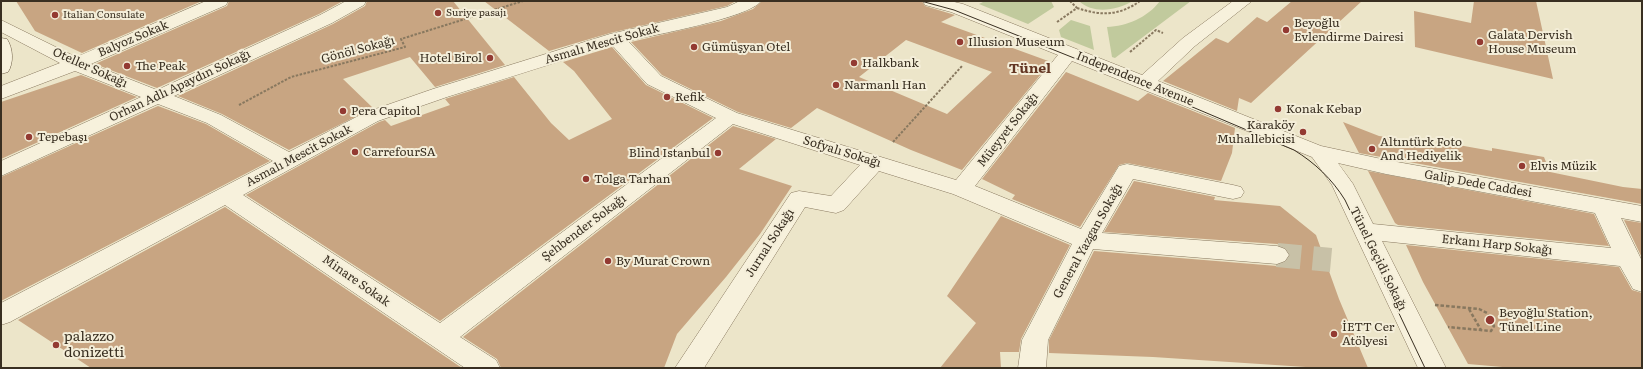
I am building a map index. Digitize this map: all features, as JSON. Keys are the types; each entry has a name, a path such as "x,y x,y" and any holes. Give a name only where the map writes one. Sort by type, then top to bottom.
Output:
{"street":[{"name":"Balyoz Sokak","path":"1,93 75,64 220,1"},
{"name":"Orhan Adlı Apaydın Sokağı","path":"1,169 326,19 358,1"},
{"name":"Asmalı Mescit Sokak","path":"1,315 371,117 440,92 616,38 732,12 753,1"},
{"name":"Independence Avenue","path":"931,1 957,8 1318,152"},
{"path":"1146,83 1189,42 1244,1"},
{"name":"Oteller Sokağı","path":"1,25 75,64 214,119 289,161"},
{"name":"Sofyalı Sokağı","path":"616,38 654,80 730,117 961,189 1086,240"},
{"path":"1,43 3,46 1,68"},
{"name":"Müeyyet Sokağı","path":"961,189 1069,53"},
{"name":"Şehbender Sokağı","path":"439,338 730,117"},
{"name":"Galip Dede Caddesi","path":"1318,152 1386,167 1642,214"},
{"name":"Tünel Geçidi Sokağı","path":"1318,152 1342,184 1432,368"},
{"name":"Jurnal Sokağı","path":"689,368 799,198 836,205 875,162"},
{"name":"General Yazgan Sokağı","path":"1032,368 1035,340 1086,240 1127,171 1233,192"},
{"name":"Minare Sokak","path":"226,194 300,242 439,338 486,368"},
{"path":"1604,207 1630,258 1636,274 1642,283"},
{"name":"Erkanı Harp Sokağı","path":"1365,231 1630,258"},
{"path":"1086,240 1277,255"}],"path":[{"name":"Gönöl Sokağı","path":"214,119 292,77 405,47 401,39 523,1"},
{"path":"1070,1 1077,8 1097,13 1118,13 1127,10 1140,1"},
{"path":"1055,23 1077,8"},
{"path":"1110,69 1156,30 1169,35"},
{"path":"875,162 962,66"},
{"path":"1435,305 1479,309 1487,313 1494,326 1492,331 1448,327"},
{"path":"1469,308 1481,330"}],"green space":[{"path":"985,1 1051,1 1054,7 1028,24 979,4"},
{"path":"1079,1 1133,1 1113,9 1098,10"},
{"path":"1160,1 1191,1 1115,58 1112,57 1107,27 1122,25 1136,20 1149,12"},
{"path":"1071,20 1090,26 1094,50 1061,37 1059,30"}],"building":[{"path":"16,1 202,1 82,53 35,31"},
{"path":"229,1 343,1 319,14 157,88 95,64 227,6"},
{"path":"367,1 453,1 505,65 435,87 410,57 343,79 373,108 289,150 222,114 178,96 333,24 365,6"},
{"path":"484,1 736,1 727,6 610,33 549,51"},
{"path":"762,1 922,1 925,6 955,15 941,22 1051,62 962,170 911,150 817,108 791,128 738,112 662,75 631,42 721,21 753,9","holes":["906,40 992,72 947,114 859,77"]},
{"path":"1292,1 1362,1 1251,103 1239,98 1237,111 1163,81 1216,38 1228,43 1257,17 1267,22"},
{"name":"Galata Dervish House Museum","path":"1474,1 1536,1 1553,79 1415,47 1414,11 1471,23"},
{"path":"612,47 646,85 713,118 440,321 246,195 379,122 385,120 391,126 450,105 445,99 514,77 551,123 569,140 612,119 574,71 563,62"},
{"path":"1066,72 1138,101 1148,93 1235,128 1232,153 1221,181 1127,163 1119,165 1080,227 1012,199 1015,195 982,179"},
{"path":"81,75 137,97 1,159 1,102"},
{"path":"158,106 206,124 270,161 1,301 1,177"},
{"path":"1343,122 1379,136 1437,144 1436,141 1492,151 1492,148 1544,157 1550,172 1623,187 1642,189 1642,204 1359,153"},
{"path":"733,126 776,139 739,169 792,186 760,234 726,277 677,334 664,368 501,368 497,359 463,337"},
{"path":"1368,171 1594,214 1609,246 1398,225 1395,223"},
{"path":"1134,181 1215,197 1214,200 1280,206 1316,235 1339,299 1368,368 1321,368 1153,357 1049,353 1049,340 1094,251 1277,266 1286,262 1290,256 1286,248 1277,244 1104,232"},
{"path":"225,207 462,368 91,368 18,320"},
{"path":"1001,216 1070,245 1021,339 1019,352 1000,352 1001,368 940,368 976,323 947,296"},
{"path":"1624,220 1642,223 1642,258"},
{"path":"1406,245 1619,267 1632,290 1642,293 1642,368 1514,368 1468,364 1423,282"}],"tunnel":[{"path":"1277,255 1331,260"}],"tram line":[{"path":"921,1 954,10 1124,78 1294,150 1309,160 1329,178 1345,200 1425,368"}],"place":[{"name":"Suriye pasajı","path":"438,13"},
{"name":"Italian Consulate","path":"55,15"},
{"name":"Beyoğlu Evlendirme Dairesi","path":"1286,30"},
{"name":"Illusion Museum","path":"960,42"},
{"name":"Galata Dervish House Museum","path":"1480,42"},
{"name":"Gümüşyan Otel","path":"694,47"},
{"name":"Hotel Birol","path":"490,58"},
{"name":"Halkbank","path":"854,63"},
{"name":"The Peak","path":"127,66"},
{"name":"Narmanlı Han","path":"836,85"},
{"name":"Refik","path":"667,97"},
{"name":"Konak Kebap","path":"1278,109"},
{"name":"Pera Capitol","path":"343,111"},
{"name":"Karaköy Muhallebicisi","path":"1303,132"},
{"name":"Tepebaşı","path":"29,137"},
{"name":"Altıntürk Foto And Hediyelik","path":"1372,149"},
{"name":"CarrefourSA","path":"355,152"},
{"name":"Blind Istanbul","path":"718,153"},
{"name":"Elvis Müzik","path":"1522,166"},
{"name":"Tolga Tarhan","path":"586,179"},
{"name":"By Murat Crown","path":"608,261"},
{"name":"Beyoğlu Station, Tünel Line","path":"1490,320"},
{"name":"İETT Cer Atölyesi","path":"1334,334"},
{"name":"palazzo donizetti","path":"56,345"}],"district":[{"name":"Tünel","path":"1030,69"}]}
